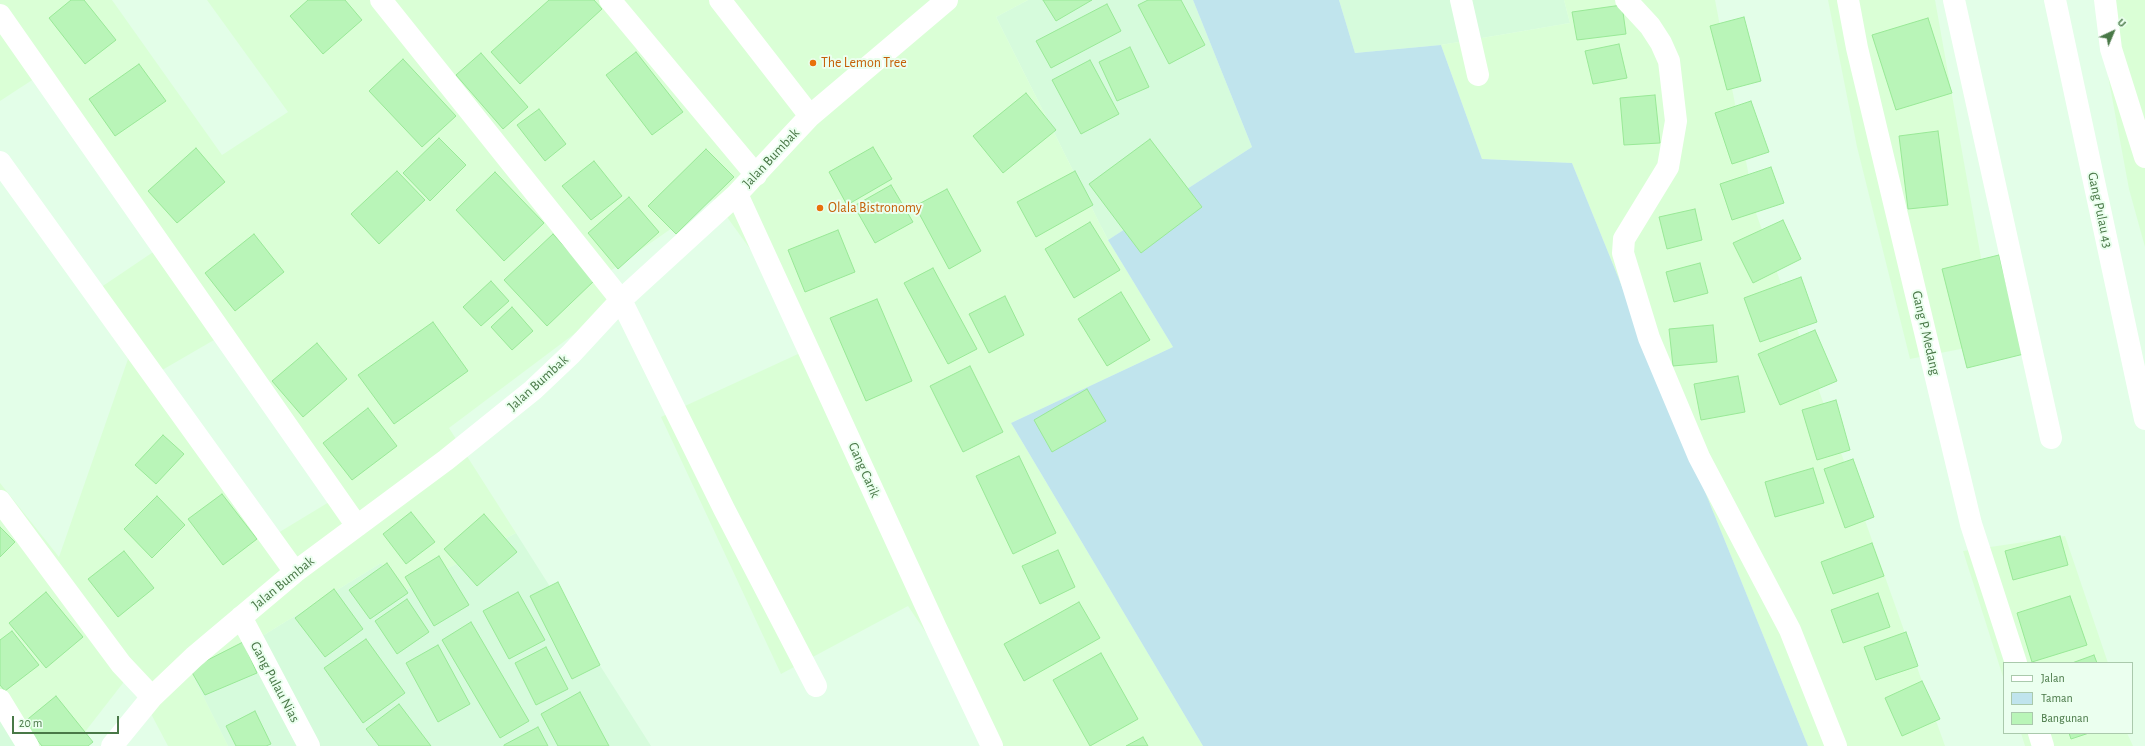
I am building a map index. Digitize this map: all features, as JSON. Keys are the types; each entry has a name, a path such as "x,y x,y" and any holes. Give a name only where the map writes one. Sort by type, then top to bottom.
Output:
{"street":[{"path":"381,0 621,300 724,509 816,686"},
{"path":"610,0 756,175"},
{"path":"720,0 810,116"},
{"name":"Jalan Bumbak","path":"112,746 152,697 194,657 241,617 295,572 446,460 534,390 571,354 621,300 737,194 810,116 947,0"},
{"path":"1461,0 1478,75"},
{"path":"1626,0 1650,26 1661,43 1669,61 1676,121 1668,167 1624,238 1623,254 1649,338 1699,457 1790,630 1836,746"},
{"name":"Gang P. Medang","path":"1848,0 1859,55 1971,524 2016,662"},
{"path":"1954,0 2052,438"},
{"name":"Gang Pulau 43","path":"2055,0 2145,419"},
{"path":"2105,0 2111,49 2145,157"},
{"path":"0,15 357,526"},
{"path":"0,162 295,572"},
{"name":"Gang Carik","path":"737,194 936,628 992,746"},
{"path":"0,501 121,664 152,697"},
{"name":"Gang Pulau Nias","path":"241,617 309,746"},
{"path":"0,700 28,746"},
{"path":"2039,734 2043,746"}],"shaded area":[{"path":"0,0 112,0 222,155 288,112 207,0 1028,0 996,17 1108,240 1173,347 1011,423 1203,746 1002,746 908,606 781,674 661,417 798,354 776,285 714,199 600,278 610,307 449,428 516,533 402,592 381,563 194,678 228,746 168,746 130,674 74,746 31,746 0,703 0,483 59,557 128,359 85,298 168,242 46,71 0,101","holes":["226,333 339,496 268,539 145,380"]},
{"path":"1028,0 1193,0 1252,147 1108,240 996,17"},
{"path":"1339,0 1564,0 1570,23 1441,45 1355,53"},
{"path":"1564,0 1715,0 1756,213 1945,746 1808,746 1572,163 1482,159 1441,45 1570,23"},
{"path":"1828,0 1935,0 1996,342 1910,359 1857,147"},
{"path":"2094,0 2145,0 2145,247 2129,189"},
{"path":"516,533 651,746 228,746 194,678 381,563 402,592"},
{"path":"2065,536 2108,662 2003,662 2003,677 1963,551"},
{"path":"0,703 31,746 0,746"},
{"path":"2021,734 2127,734 2133,746 2025,746"}],"green space":[{"path":"1193,0 1339,0 1355,53 1441,45 1482,159 1572,163 1808,746 1203,746 1011,423 1173,347 1108,240 1252,147"}],"building":[{"path":"71,0 84,0 116,40 85,64 49,18"},
{"path":"308,0 345,0 362,20 323,54 290,16"},
{"path":"549,0 594,0 602,9 520,84 491,52"},
{"path":"1043,0 1092,0 1056,21"},
{"path":"1148,0 1181,0 1205,45 1169,64 1138,5"},
{"path":"1107,4 1121,31 1051,68 1036,41"},
{"path":"1622,5 1626,34 1577,40 1572,12"},
{"path":"1744,17 1761,81 1727,90 1710,26"},
{"path":"1928,18 1952,93 1896,110 1872,35"},
{"path":"1619,44 1627,78 1593,84 1585,51"},
{"path":"1130,47 1149,87 1117,101 1099,62"},
{"path":"636,52 683,112 652,135 606,75"},
{"path":"481,53 528,107 503,129 456,75"},
{"path":"403,59 456,116 422,147 369,91"},
{"path":"1090,60 1119,114 1081,134 1052,80"},
{"path":"139,64 166,101 115,136 89,99"},
{"path":"1026,93 1056,130 1003,173 973,136"},
{"path":"1655,95 1660,143 1624,145 1620,98"},
{"path":"1751,101 1769,152 1732,164 1715,113"},
{"path":"539,109 566,144 545,161 517,125"},
{"path":"1938,131 1948,205 1908,209 1899,136"},
{"path":"439,138 466,165 430,201 403,173"},
{"path":"1150,139 1202,207 1141,253 1089,184"},
{"path":"873,147 892,179 847,205 829,172"},
{"path":"196,148 225,182 177,223 148,191"},
{"path":"706,149 734,177 676,234 648,206"},
{"path":"594,161 622,196 591,220 562,186"},
{"path":"1771,167 1784,203 1732,220 1720,184"},
{"path":"397,171 425,200 379,244 351,214"},
{"path":"1075,171 1093,205 1036,237 1017,202"},
{"path":"495,172 544,223 504,261 456,210"},
{"path":"891,185 913,222 875,243 854,206"},
{"path":"947,189 981,251 949,269 915,206"},
{"path":"629,197 659,232 618,269 588,233"},
{"path":"1695,209 1702,240 1667,249 1659,217"},
{"path":"1783,220 1801,259 1753,283 1733,243"},
{"path":"1090,222 1120,270 1074,298 1045,249"},
{"path":"838,230 855,272 805,292 788,250"},
{"path":"254,234 284,272 235,311 205,273"},
{"path":"553,234 595,280 547,326 504,280"},
{"path":"1999,255 2024,354 1967,368 1942,269"},
{"path":"1700,263 1708,293 1674,302 1666,272"},
{"path":"933,268 977,349 948,364 904,283"},
{"path":"1801,277 1817,322 1760,342 1744,298"},
{"path":"491,281 509,301 481,326 463,307"},
{"path":"1121,292 1150,340 1107,366 1078,319"},
{"path":"1005,296 1024,335 989,353 969,314"},
{"path":"877,299 912,381 866,401 830,318"},
{"path":"512,307 533,331 512,350 491,327"},
{"path":"433,322 468,371 394,424 358,375"},
{"path":"1713,325 1717,362 1673,366 1669,329"},
{"path":"1815,330 1837,381 1780,405 1758,354"},
{"path":"317,343 347,379 303,417 272,381"},
{"path":"970,366 1003,432 963,452 930,386"},
{"path":"1738,376 1745,412 1701,420 1694,384"},
{"path":"1087,389 1106,421 1052,452 1034,420"},
{"path":"1836,400 1850,450 1817,460 1802,410"},
{"path":"368,408 397,446 352,480 323,443"},
{"path":"163,435 184,454 156,484 135,465"},
{"path":"1019,456 1056,533 1013,554 976,476"},
{"path":"1853,459 1874,517 1845,528 1824,469"},
{"path":"1813,468 1824,503 1775,517 1765,482"},
{"path":"222,494 257,539 223,565 188,519"},
{"path":"157,496 185,525 152,558 124,529"},
{"path":"411,512 435,542 406,564 383,534"},
{"path":"484,514 517,552 477,586 444,549"},
{"path":"0,527 15,542 0,557"},
{"path":"2060,536 2068,565 2013,580 2005,551"},
{"path":"1872,543 1884,576 1833,594 1821,562"},
{"path":"1058,550 1075,587 1040,604 1022,566"},
{"path":"124,551 154,588 118,617 88,579"},
{"path":"439,556 469,605 434,626 405,577"},
{"path":"387,563 408,593 370,619 349,590"},
{"path":"558,582 600,665 572,679 530,596"},
{"path":"334,589 363,629 325,657 295,618"},
{"path":"46,592 83,637 46,668 9,623"},
{"path":"518,592 545,640 509,659 483,611"},
{"path":"1878,593 1890,627 1843,643 1831,610"},
{"path":"2070,596 2087,645 2032,662 2017,613"},
{"path":"407,599 429,632 397,654 375,621"},
{"path":"1079,602 1100,638 1024,681 1004,644"},
{"path":"471,622 529,721 500,738 442,640"},
{"path":"12,631 39,665 5,691 0,685 0,640"},
{"path":"1906,632 1918,666 1876,680 1864,647"},
{"path":"366,639 405,693 363,723 324,668"},
{"path":"243,642 257,673 205,695 190,669"},
{"path":"438,645 470,704 438,722 406,663"},
{"path":"546,647 568,689 536,705 515,663"},
{"path":"1101,653 1138,719 1090,746 1053,680"},
{"path":"2094,655 2097,662 2075,662"},
{"path":"1922,681 1940,719 1902,736 1885,698"},
{"path":"580,692 609,746 558,746 541,714"},
{"path":"56,696 93,742 88,746 42,746 23,723"},
{"path":"399,704 431,746 379,746 366,729"},
{"path":"255,711 271,744 266,746 236,746 226,726"},
{"path":"538,727 548,746 504,746 504,745"},
{"path":"2069,734 2086,734 2071,739"},
{"path":"1143,737 1148,746 1126,746"}],"place":[{"name":"The Lemon Tree","path":"813,63"},
{"name":"Olala Bistronomy","path":"820,208"}]}
